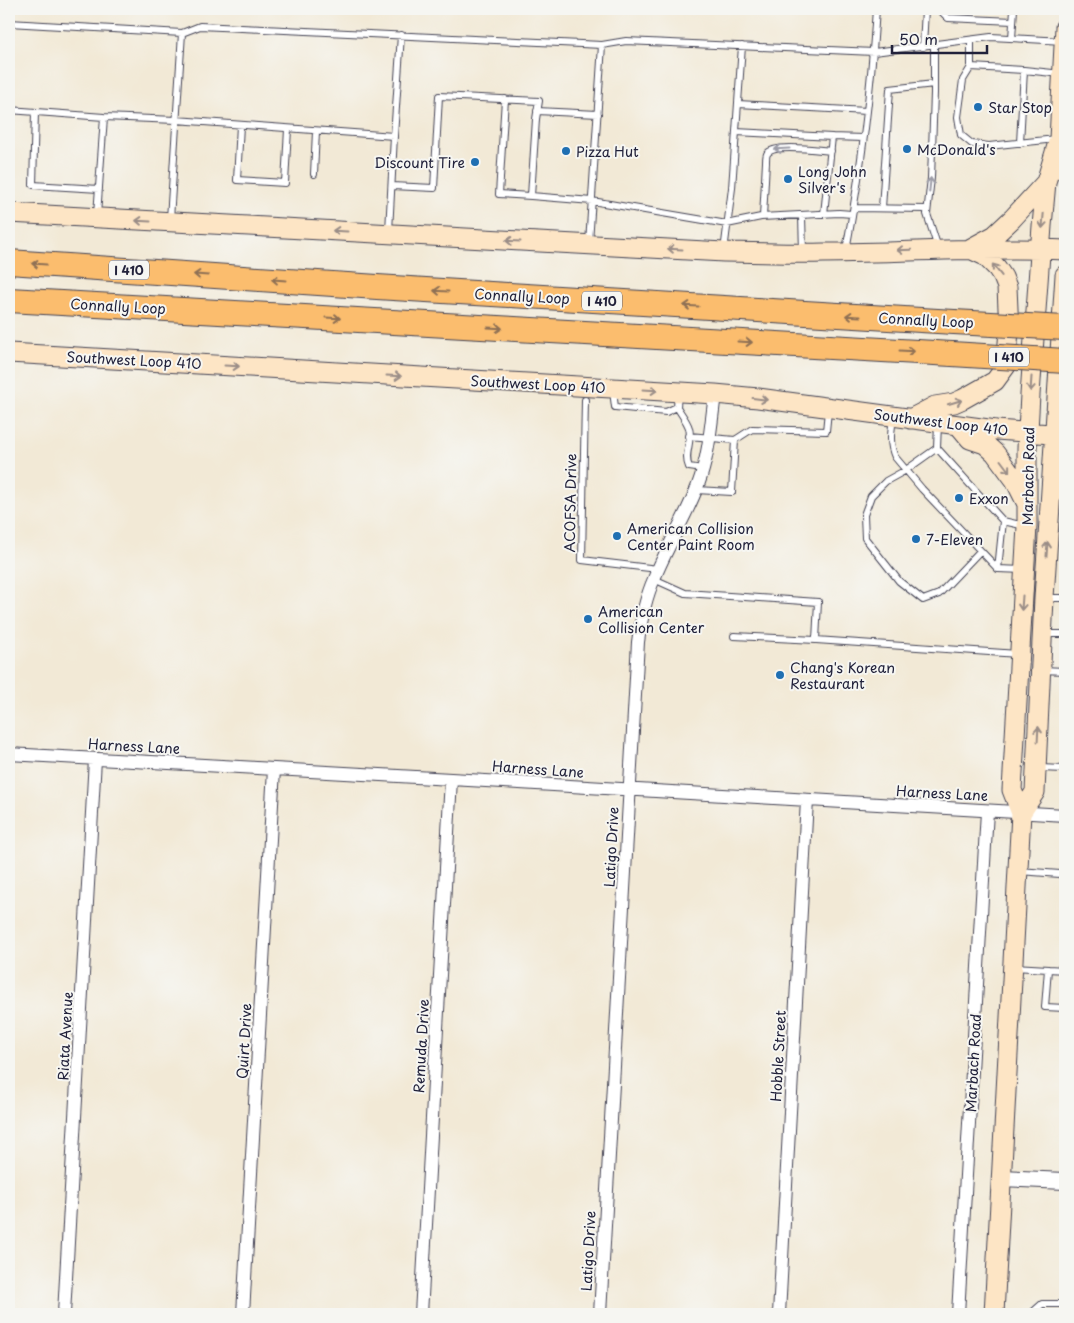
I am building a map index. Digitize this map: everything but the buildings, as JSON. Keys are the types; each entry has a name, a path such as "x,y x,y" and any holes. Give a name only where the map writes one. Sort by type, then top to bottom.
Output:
{"highway":[{"name":"Connally Loop","path":"9,262 358,286 1065,328"},
{"name":"Connally Loop","path":"9,300 1065,361"}],"main road":[{"name":"Marbach Road","path":"994,1314 1021,813 1012,790 1028,505 1028,432 1046,182 1063,156 1065,34"},
{"path":"969,248 995,234 1012,219 1046,182"},
{"path":"9,213 724,252 803,253 969,248 1065,250"},
{"path":"902,418 935,406 954,403 963,399 995,381 1006,366 1008,331 1007,287 997,268 985,256 969,248"},
{"name":"Marbach Road","path":"1021,813 1035,792 1050,501 1060,434 1065,275"},
{"name":"Southwest Loop 410","path":"9,354 612,388 677,400 714,394 959,426 1060,434"},
{"path":"959,426 970,438 985,444 995,453 1015,480 1028,505"},
{"path":"1050,501 1065,480"}],"street":[{"name":"Latigo Drive","path":"600,1314 638,642 643,611 656,574 696,490 710,438 714,394"},
{"name":"Harness Lane","path":"9,754 1065,816"},
{"name":"Riata Avenue","path":"64,1314 95,759"},
{"name":"Quirt Drive","path":"243,1314 274,769"},
{"name":"Remuda Drive","path":"421,1314 451,779"},
{"name":"Hobble Street","path":"779,1314 807,800"},
{"name":"Marbach Road","path":"958,1314 986,811"},
{"path":"1001,1178 1065,1181"}],"lane":[{"path":"845,252 853,211 874,52 876,9"},
{"path":"923,47 925,9"},
{"path":"939,9 948,18 1013,21"},
{"path":"1012,38 1014,9"},
{"path":"9,23 182,33 200,26 602,44 626,41 874,52 992,37 1012,38 1065,34"},
{"path":"169,222 182,33"},
{"path":"389,234 401,35"},
{"path":"970,40 971,67 963,80 958,117 961,135 972,144 989,146 1020,143 1063,156"},
{"path":"589,245 602,44"},
{"path":"934,45 931,178 927,214 939,249"},
{"path":"724,252 732,188 742,46"},
{"path":"971,67 1064,74"},
{"path":"1020,143 1024,70"},
{"path":"882,208 890,89 934,84"},
{"path":"392,186 434,188 439,96 539,101 531,196"},
{"path":"505,99 500,194 592,201 727,224 763,217 802,216 882,208 927,210"},
{"path":"738,104 866,111"},
{"path":"9,110 394,136"},
{"path":"537,111 598,114"},
{"path":"35,112 33,185 99,190"},
{"path":"97,218 104,117"},
{"path":"240,125 237,180 285,183 288,129"},
{"path":"314,174 316,131"},
{"path":"736,132 863,138"},
{"path":"824,214 832,137"},
{"path":"763,217 767,154 772,150 780,148 830,151"},
{"path":"802,216 803,253"},
{"name":"ACOFSA Drive","path":"585,400 582,560 656,574"},
{"path":"677,400 689,427 686,461 689,467 702,469"},
{"path":"689,436 735,440 752,429 826,431 829,408"},
{"path":"902,418 890,436 895,457 936,504 953,517 965,530 980,551 998,569 1025,570"},
{"path":"938,423 937,448 951,467 990,510 1003,521 1027,526"},
{"path":"696,490 732,492 735,440"},
{"path":"937,448 906,470 886,481 871,496 864,515 865,538 899,580 922,600 938,594 980,551"},
{"path":"922,489 929,484"},
{"path":"936,504 942,499"},
{"path":"998,569 1003,521"},
{"path":"656,574 685,593 818,602 816,640"},
{"path":"1044,598 1065,598"},
{"path":"1042,634 1065,634"},
{"path":"734,636 1019,654"},
{"path":"1041,670 1065,671"},
{"path":"1036,768 1065,769"},
{"path":"1018,870 1060,874 1065,879"},
{"path":"1012,967 1065,970"},
{"path":"1048,969 1045,1007 1065,1008"},
{"path":"1033,1314 1042,1304 1065,1304"}],"place":[{"name":"Star Stop","path":"978,107"},
{"name":"McDonald's","path":"907,149"},
{"name":"Pizza Hut","path":"566,151"},
{"name":"Discount Tire","path":"475,162"},
{"name":"Long John Silver's","path":"788,179"},
{"name":"Exxon","path":"959,498"},
{"name":"American Collision Center Paint Room","path":"617,536"},
{"name":"7-Eleven","path":"916,539"},
{"name":"American Collision Center","path":"588,619"},
{"name":"Chang's Korean Restaurant","path":"780,675"}]}
